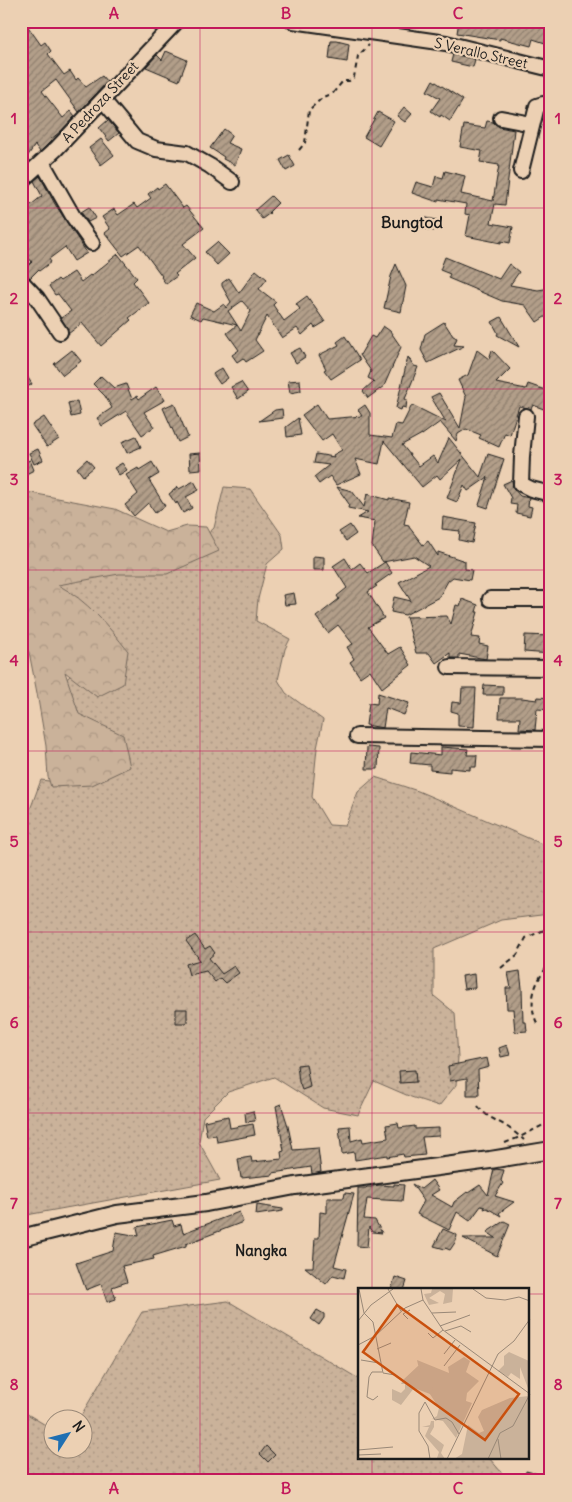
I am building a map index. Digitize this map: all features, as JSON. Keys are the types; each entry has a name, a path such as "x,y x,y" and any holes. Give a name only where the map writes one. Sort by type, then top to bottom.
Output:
{"main road":[{"path":"21,1238 117,1214 206,1203 295,1186 543,1152"}],"street":[{"name":"A Pedroza Street","path":"21,181 103,100 177,21"},
{"name":"S Verallo Street","path":"293,21 468,48 549,64"},
{"path":"103,100 137,141 156,150 187,153 210,166 232,182"},
{"path":"521,171 537,106 543,104 551,106"},
{"path":"501,118 532,124"},
{"path":"42,162 74,218 92,243"},
{"path":"21,281 37,298 60,332"},
{"path":"526,416 521,484 531,489 551,494"},
{"path":"490,599 551,599"},
{"path":"448,667 551,668"},
{"path":"357,736 551,739"}],"path":[{"path":"299,150 305,143 309,110 323,97 333,93 343,80 349,81 354,77 358,56 382,34"},
{"path":"501,968 516,955 526,938 551,927"},
{"path":"536,1023 532,1012 533,995 540,974 551,963"},
{"path":"478,1106 486,1116 504,1125 543,1152"},
{"path":"505,1143 551,1121"}],"green space":[{"path":"224,487 250,489 282,535 284,549 267,564 258,599 256,621 290,639 285,649 278,680 286,693 323,720 317,748 312,797 329,825 345,826 358,792 375,777 418,791 549,847 549,914 501,920 434,949 434,996 455,1013 458,1057 456,1085 439,1106 411,1097 374,1081 358,1115 323,1108 274,1077 228,1092 203,1117 199,1142 220,1180 21,1216 21,825 31,807 41,780 57,782 76,726 57,688 72,674 47,570 187,553 214,528"},
{"path":"21,491 115,509 166,532 187,526 206,527 219,551 167,574 119,574 58,585 88,606 128,651 123,684 97,697 65,672 79,714 123,735 130,767 92,785 51,787 48,777 46,746 29,652 21,641"},
{"path":"228,1301 358,1378 358,1460 491,1460 509,1481 21,1481 21,1335 24,1412 42,1423 42,1460 92,1460 92,1410 84,1410 142,1312"}],"building":[{"path":"21,21 24,21 41,45 45,42 51,51 48,54 64,75 70,71 76,80 78,78 86,87 102,76 107,82 79,112 56,80 42,91 63,118 71,111 75,116 40,152 35,145 21,166"},
{"path":"459,21 551,21 551,24 545,43 533,39 531,46 500,38 500,40 457,33"},
{"path":"331,41 349,44 347,62 329,59"},
{"path":"166,51 187,60 179,81 146,67 157,55 162,60"},
{"path":"453,54 475,59 473,67 451,62"},
{"path":"433,80 463,100 450,121 431,111 440,98 427,91"},
{"path":"404,107 412,114 405,122 397,116"},
{"path":"378,112 394,121 379,146 364,137"},
{"path":"108,120 119,133 109,141 99,128"},
{"path":"487,121 493,122 499,127 514,130 505,205 495,204 491,223 513,227 510,243 466,236 470,215 465,214 466,204 438,199 438,202 412,193 416,182 433,187 436,176 443,178 445,171 465,176 461,194 493,201 499,165 480,162 482,151 460,147 464,125 485,128"},
{"path":"224,129 232,135 227,143 241,149 235,165 223,159 224,157 210,148"},
{"path":"101,139 114,155 101,165 89,148"},
{"path":"289,155 295,166 286,171 280,160"},
{"path":"40,176 55,204 87,253 74,261 65,247 49,259 51,262 38,270 30,278 21,272 32,262 21,248 21,213 42,196 34,181"},
{"path":"165,184 183,208 186,206 204,228 183,244 195,258 166,284 139,245 123,256 105,233 110,229 102,217 114,209 118,215 134,204 137,208 151,198 148,194"},
{"path":"271,196 278,203 262,219 255,210"},
{"path":"89,207 96,218 88,222 81,212"},
{"path":"422,217 437,220 434,231 420,228"},
{"path":"217,242 229,254 217,265 205,252"},
{"path":"118,254 137,278 133,282 149,303 129,318 131,320 101,346 82,323 68,334 61,318 71,311 49,286 58,279 60,281 74,272 81,282"},
{"path":"445,257 499,279 509,264 519,272 510,285 538,290 551,288 551,313 537,322 525,305 502,301 448,278 450,274 440,270"},
{"path":"396,264 406,286 401,312 384,308 391,276"},
{"path":"256,270 267,279 259,289 276,302 273,305 284,321 300,309 296,304 307,296 325,322 315,328 313,325 302,335 297,328 282,338 267,316 255,340 263,351 246,362 243,358 237,362 232,355 239,350 227,333 237,325 203,317 201,320 190,315 196,303 214,311 224,304 226,308 231,302 222,283 229,278 239,293","holes":["242,301 251,311 241,331 228,311"]},
{"path":"501,317 519,347 497,335 498,333 492,322"},
{"path":"444,322 453,336 457,338 454,345 464,346 428,363 421,350 425,334"},
{"path":"383,326 390,331 401,347 384,386 368,398 363,391 374,381 368,378 371,371 360,355 371,336 375,338"},
{"path":"345,336 360,360 331,379 324,370 326,369 319,355 339,345 337,342"},
{"path":"300,348 305,357 296,363 290,353"},
{"path":"72,350 81,361 63,375 54,364"},
{"path":"477,350 489,359 492,350 510,369 496,383 526,389 528,384 551,392 549,411 533,405 531,409 519,406 510,435 505,433 499,447 479,438 481,435 466,429 458,434 456,441 440,422 422,435 402,445 419,466 433,456 438,463 449,438 480,477 488,454 504,459 488,508 479,505 488,477 468,491 464,485 457,502 447,498 462,459 440,479 437,475 422,487 384,441 379,464 355,459 361,474 336,485 330,476 319,484 314,477 329,465 314,463 316,454 334,457 333,455 342,450 332,434 322,441 302,415 317,404 327,419 362,416 358,410 365,405 370,413 370,435 392,438 396,424 402,425 412,405 446,422 431,397 439,393 460,428 466,397 458,380 468,375"},
{"path":"408,357 414,366 418,367 405,399 407,400 406,408 402,407 401,410 396,408"},
{"path":"21,367 32,384 21,391"},
{"path":"222,368 228,378 220,384 213,374"},
{"path":"101,376 114,388 126,384 132,399 137,396 139,399 156,387 165,400 144,412 154,427 142,435 126,411 102,426 97,418 112,408 105,396 93,384"},
{"path":"300,380 301,391 290,393 288,381"},
{"path":"241,382 248,392 238,399 231,387"},
{"path":"77,401 80,415 71,417 68,403"},
{"path":"174,403 188,437 178,442 163,408"},
{"path":"282,409 283,418 259,421 275,410"},
{"path":"44,417 59,439 47,447 32,425"},
{"path":"298,418 301,435 287,437 286,427"},
{"path":"136,436 141,447 127,453 122,442"},
{"path":"38,449 43,460 34,464 29,453"},
{"path":"200,453 201,469 190,470 189,454"},
{"path":"87,459 94,467 83,476 77,468"},
{"path":"30,460 34,470 26,474 21,464"},
{"path":"152,462 159,474 149,480 165,506 155,513 148,503 134,516 125,505 138,494 126,475"},
{"path":"122,463 127,470 119,475 114,468"},
{"path":"512,480 513,488 520,496 529,498 528,506 532,507 530,516 516,513 517,505 510,504 511,498 503,484"},
{"path":"194,481 199,490 186,497 192,508 183,513 177,502 176,504 169,494 178,487 179,489"},
{"path":"337,487 352,491 364,507 367,494 389,500 389,498 409,502 404,524 409,525 423,545 428,541 438,556 438,552 465,561 465,569 472,570 470,580 453,577 448,581 439,597 405,615 391,612 394,597 411,601 399,582 429,566 414,556 383,562 372,546 375,521 358,518 368,512 348,508 349,504"},
{"path":"443,517 476,523 472,543 459,540 460,531 442,529"},
{"path":"350,525 356,534 346,541 339,532"},
{"path":"313,556 324,557 324,570 313,570"},
{"path":"345,558 352,569 360,563 368,573 385,562 392,573 368,592 384,618 368,627 388,654 400,647 411,665 382,688 370,670 360,677 350,662 354,659 347,647 353,644 338,625 328,633 316,617 339,599 337,596 347,588 333,566"},
{"path":"294,593 296,604 285,605 283,595"},
{"path":"462,599 478,605 471,637 480,638 479,644 488,646 486,659 459,654 459,658 450,658 450,653 436,663 429,653 416,653 406,617 447,616 451,624 456,605 460,606"},
{"path":"525,635 551,636 551,654 524,652"},
{"path":"484,685 503,686 503,695 483,695"},
{"path":"462,688 476,688 474,727 458,726 458,713 451,711 452,702 461,703"},
{"path":"378,693 409,703 404,715 386,708 383,728 366,725 369,703 377,704"},
{"path":"538,697 551,698 551,710 537,709 535,730 519,729 520,718 499,718 500,698 537,700"},
{"path":"367,747 379,748 378,769 366,769"},
{"path":"441,747 468,749 467,755 477,755 476,767 470,767 470,770 450,768 450,772 430,770 430,765 410,763 411,752 441,755"},
{"path":"195,935 205,949 210,946 215,953 209,958 222,974 234,966 239,973 225,983 220,978 215,982 206,971 189,975 186,964 200,960 186,941"},
{"path":"520,971 523,1022 526,1022 527,1031 515,1032 513,1009 507,1009 506,988 511,988 508,973"},
{"path":"474,974 475,988 464,989 462,976"},
{"path":"176,1009 187,1009 187,1023 176,1023"},
{"path":"507,1045 510,1055 501,1057 499,1048"},
{"path":"487,1058 489,1067 478,1070 479,1095 467,1095 467,1078 450,1081 448,1066"},
{"path":"306,1064 310,1087 302,1090 297,1065"},
{"path":"415,1070 416,1082 400,1083 399,1071"},
{"path":"281,1104 293,1150 318,1148 321,1172 312,1174 311,1167 273,1173 273,1175 241,1178 238,1159 251,1157 252,1162 282,1159 281,1152 284,1151 276,1106"},
{"path":"253,1111 255,1121 246,1122 245,1113"},
{"path":"228,1116 230,1128 253,1124 255,1135 217,1142 216,1135 207,1136 204,1121"},
{"path":"398,1123 399,1128 415,1126 415,1129 439,1128 439,1136 422,1137 425,1155 404,1157 403,1154 387,1157 387,1155 355,1160 354,1152 342,1154 339,1127 350,1126 351,1141 362,1138 363,1142 388,1138 386,1125"},
{"path":"494,1169 504,1170 501,1181 503,1183 495,1196 514,1202 499,1213 501,1216 481,1206 470,1221 457,1212 449,1230 417,1214 424,1201 412,1184 421,1189 432,1180 439,1190 431,1195 452,1207 454,1202 480,1185 488,1195"},
{"path":"394,1184 404,1185 402,1201 367,1199 364,1219 375,1220 382,1233 372,1232 369,1227 367,1247 357,1246 358,1188 380,1185 394,1186"},
{"path":"345,1193 354,1194 334,1266 346,1269 344,1278 333,1275 326,1284 305,1267 313,1267 315,1238 319,1238 320,1212 327,1213 327,1198 344,1198"},
{"path":"257,1205 283,1209 283,1211 256,1215"},
{"path":"239,1212 243,1222 186,1244 186,1246 153,1256 154,1259 122,1266 127,1282 112,1287 116,1299 107,1302 101,1284 86,1290 76,1263 113,1251 116,1232 139,1236 137,1227 172,1220 174,1226 181,1224 183,1233"},
{"path":"504,1221 510,1224 497,1256 463,1238 496,1238 487,1232"},
{"path":"443,1229 457,1235 456,1241 450,1250 434,1246"},
{"path":"395,1277 407,1281 405,1288 392,1288"},
{"path":"317,1310 324,1314 324,1318 319,1325 311,1319"},
{"path":"266,1446 275,1455 268,1462 260,1454"},
{"path":"526,1471 551,1477 551,1481 524,1481"}],"district":[{"name":"Bungtod","path":"412,222"},
{"name":"Nangka","path":"261,1250"}]}
